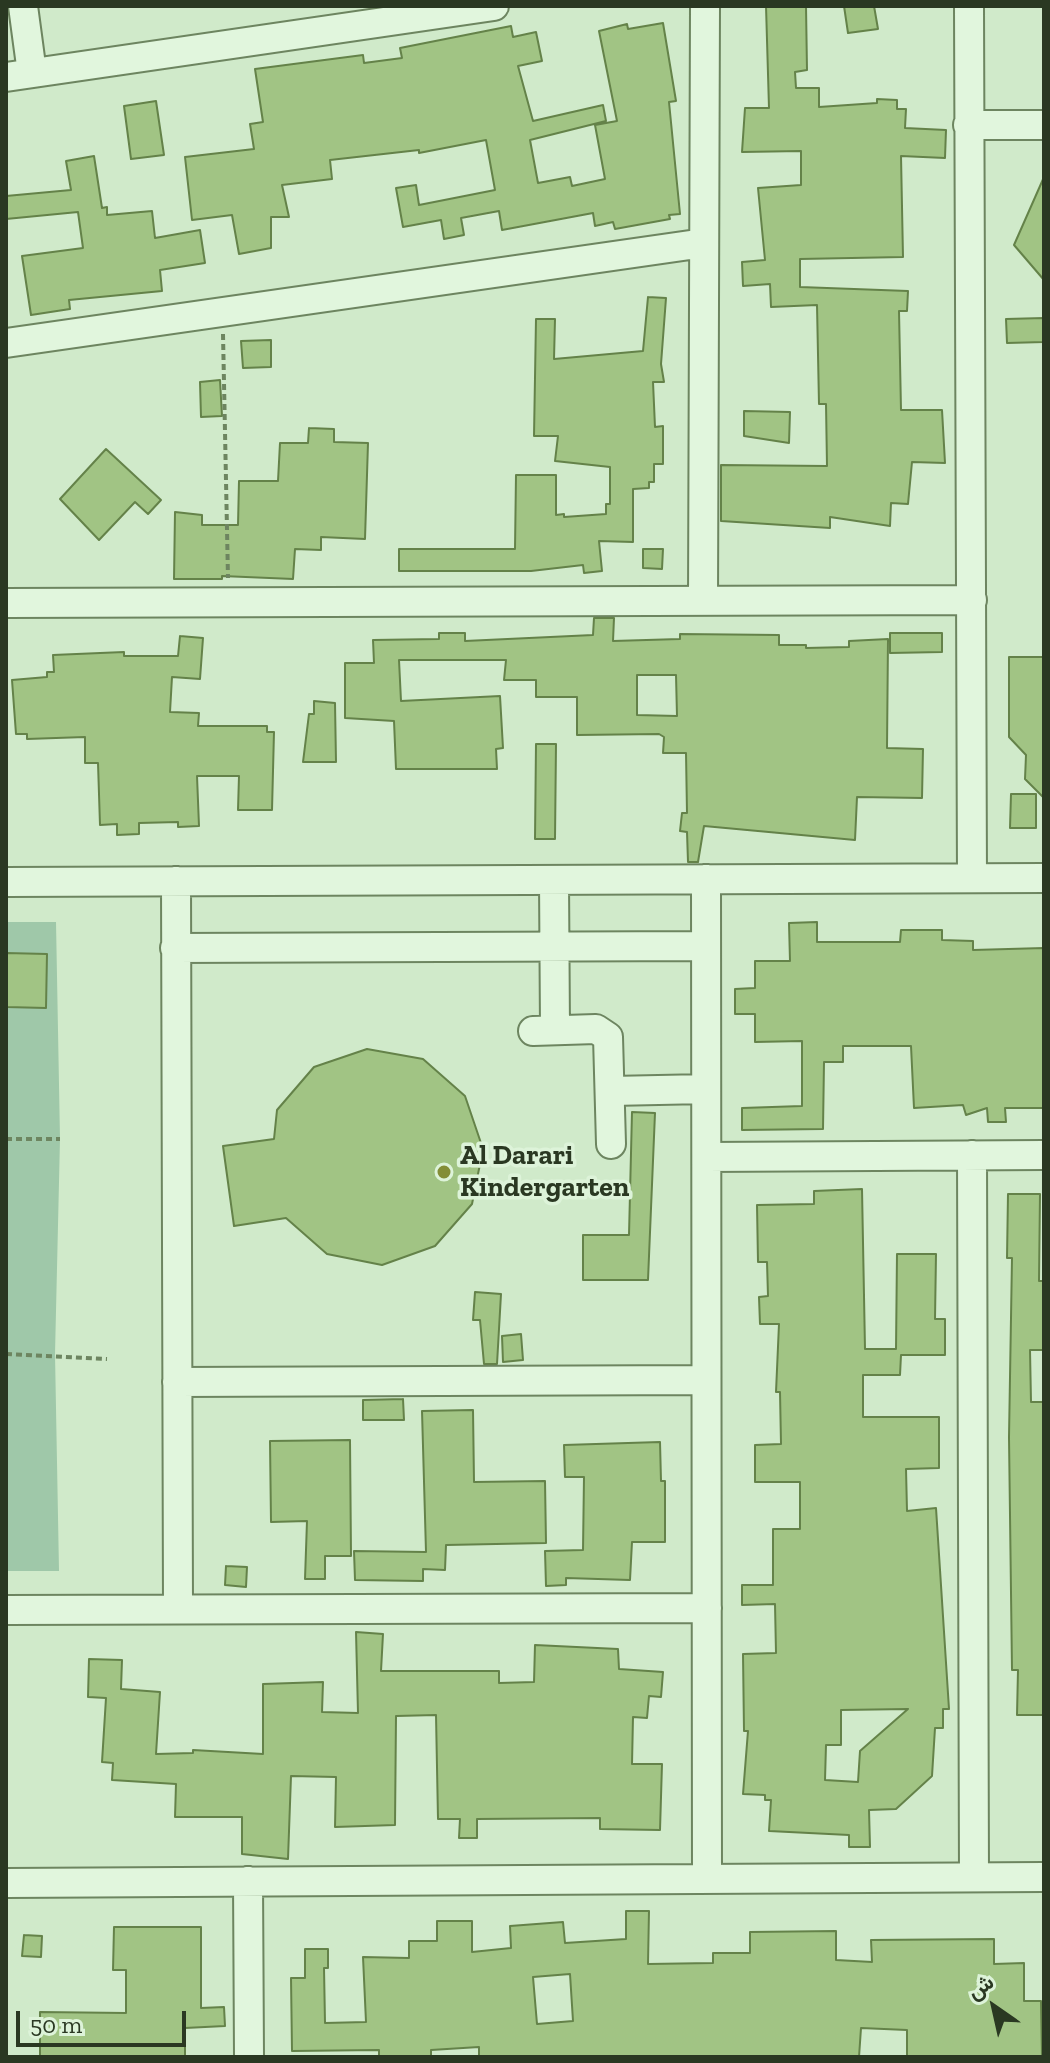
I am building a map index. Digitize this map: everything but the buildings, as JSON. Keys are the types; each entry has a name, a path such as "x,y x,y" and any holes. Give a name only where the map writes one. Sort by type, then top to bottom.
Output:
{"street":[{"path":"23,6 19,75 494,6"},
{"path":"703,601 705,6"},
{"path":"969,6 972,878"},
{"path":"968,125 1044,125"},
{"path":"6,343 704,243"},
{"path":"6,603 972,600"},
{"path":"6,882 1044,878"},
{"path":"706,879 707,1879"},
{"path":"554,880 554,946 544,1031 603,1032 610,1044 611,1144"},
{"path":"176,881 178,1609"},
{"path":"175,948 706,946"},
{"path":"611,1091 706,1089"},
{"path":"972,1155 974,1877"},
{"path":"707,1157 1044,1155"},
{"path":"177,1382 706,1380"},
{"path":"6,1610 707,1608"},
{"path":"6,1883 1044,1877"},
{"path":"248,1881 249,2057"}],"path":[{"path":"222,312 228,603"},
{"path":"6,1139 60,1139"},
{"path":"6,1354 107,1359"}],"green space":[{"path":"6,922 56,922 60,1139 55,1354 59,1571 6,1571"}],"place":[{"name":"Al Darari Kindergarten","path":"444,1172"}]}
